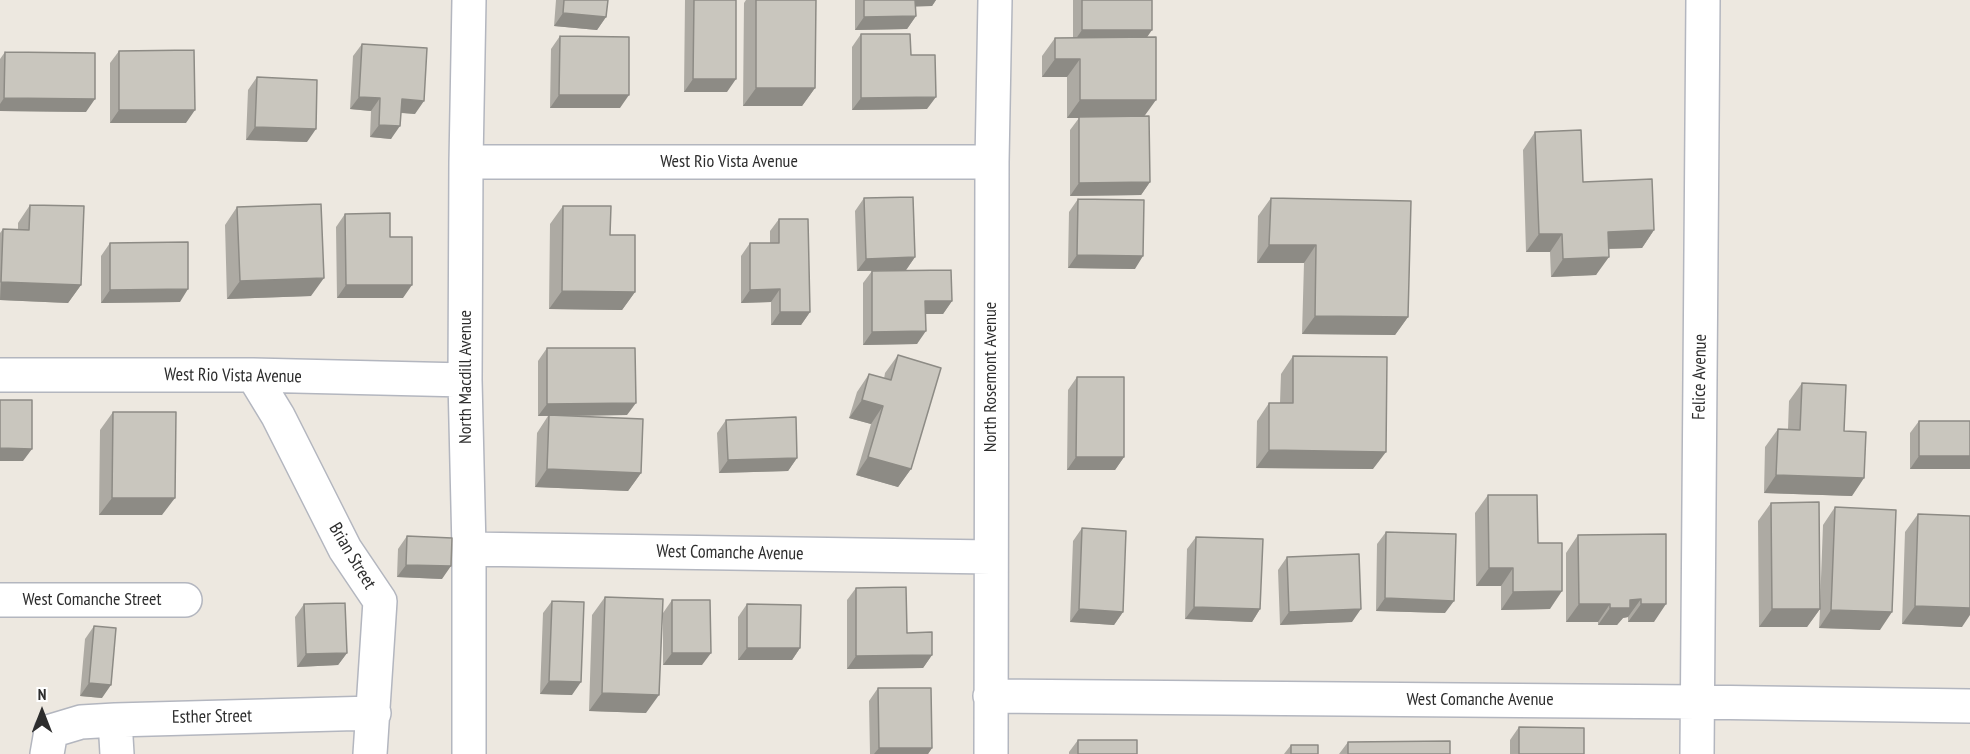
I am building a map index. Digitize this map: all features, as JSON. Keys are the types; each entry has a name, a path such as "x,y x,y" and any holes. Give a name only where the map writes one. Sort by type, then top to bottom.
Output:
{"street":[{"name":"North Macdill Avenue","path":"469,754 469,549 465,380 466,162 470,0"},
{"name":"North Rosemont Avenue","path":"991,754 992,162 995,0"},
{"name":"Felice Avenue","path":"1697,754 1703,0"},
{"name":"West Rio Vista Avenue","path":"466,162 992,162"},
{"name":"West Rio Vista Avenue","path":"0,375 253,375 465,380"},
{"name":"Brian Street","path":"253,375 278,416 345,549 380,601 370,754"},
{"name":"West Comanche Avenue","path":"469,549 991,557"},
{"name":"West Comanche Street","path":"0,600 185,600"},
{"name":"West Comanche Avenue","path":"990,696 1970,706"},
{"name":"Esther Street","path":"49,742 81,722 374,713"},
{"path":"116,720 117,754"}],"building":[{"path":"564,0 608,0 606,17 563,13"},
{"path":"694,0 736,0 736,79 693,79"},
{"path":"756,0 816,0 815,88 756,88"},
{"path":"864,0 915,0 916,16 864,17"},
{"path":"1082,0 1152,0 1152,30 1082,30"},
{"path":"861,34 910,34 911,55 935,55 936,97 861,98"},
{"path":"560,36 629,37 629,95 559,95"},
{"path":"1156,37 1156,100 1080,100 1080,59 1055,59 1055,38"},
{"path":"362,44 427,48 424,101 402,99 400,126 379,125 380,98 359,97"},
{"path":"194,50 195,110 119,110 119,51"},
{"path":"5,52 95,53 95,99 4,98"},
{"path":"257,77 317,80 316,129 255,127"},
{"path":"1149,116 1150,182 1079,183 1079,117"},
{"path":"1581,130 1583,182 1652,179 1654,230 1608,232 1609,257 1563,259 1562,234 1539,234 1535,132"},
{"path":"913,197 915,257 866,259 864,198"},
{"path":"1271,198 1411,201 1408,317 1315,316 1316,245 1269,245"},
{"path":"1078,199 1144,200 1143,256 1077,255"},
{"path":"321,204 324,278 240,281 237,207"},
{"path":"30,205 84,206 81,285 1,282 3,229 29,230"},
{"path":"563,206 611,206 610,235 635,235 635,292 562,291"},
{"path":"390,213 390,237 412,237 412,285 346,285 345,214"},
{"path":"779,219 808,219 810,312 780,312 780,289 750,290 750,243 779,243"},
{"path":"188,242 188,289 110,290 110,243"},
{"path":"951,270 952,301 925,301 926,331 872,332 872,271"},
{"path":"547,348 635,348 636,403 547,404"},
{"path":"898,355 941,368 911,469 868,457 883,406 862,400 869,374 891,380"},
{"path":"1293,356 1387,357 1386,452 1269,450 1269,403 1293,403"},
{"path":"1077,377 1124,377 1124,457 1076,457"},
{"path":"1802,383 1846,385 1844,431 1866,432 1864,478 1776,475 1778,429 1800,430"},
{"path":"0,400 32,400 32,449 0,448"},
{"path":"113,412 176,412 175,498 112,498"},
{"path":"549,415 643,419 641,473 547,469"},
{"path":"796,417 797,458 728,460 726,420"},
{"path":"1919,421 1970,421 1970,456 1919,456"},
{"path":"1488,495 1537,495 1538,543 1562,543 1562,591 1513,592 1513,568 1489,568"},
{"path":"1819,502 1820,609 1772,609 1771,503"},
{"path":"1835,507 1896,510 1892,612 1831,610"},
{"path":"1918,514 1970,516 1970,608 1915,606"},
{"path":"1082,528 1126,531 1123,612 1079,609"},
{"path":"1386,532 1456,534 1454,601 1385,598"},
{"path":"1666,534 1666,604 1641,604 1641,599 1630,600 1630,608 1610,608 1610,604 1579,604 1578,535"},
{"path":"407,536 452,538 451,566 406,565"},
{"path":"1196,537 1263,539 1260,609 1194,607"},
{"path":"1359,554 1361,609 1289,612 1287,557"},
{"path":"906,587 907,633 932,632 932,655 856,656 856,588"},
{"path":"605,597 663,599 659,695 602,693"},
{"path":"672,600 710,600 711,653 672,653"},
{"path":"552,601 584,602 581,682 549,681"},
{"path":"345,603 347,653 306,654 304,604"},
{"path":"747,604 801,605 800,648 747,648"},
{"path":"94,626 116,628 111,685 89,683"},
{"path":"878,688 931,688 932,748 879,748"},
{"path":"1519,727 1584,728 1584,754 1519,754"},
{"path":"1078,740 1137,740 1137,754 1078,754"},
{"path":"1450,741 1450,754 1348,754 1348,742"},
{"path":"1291,745 1318,745 1318,754 1291,754"}]}
